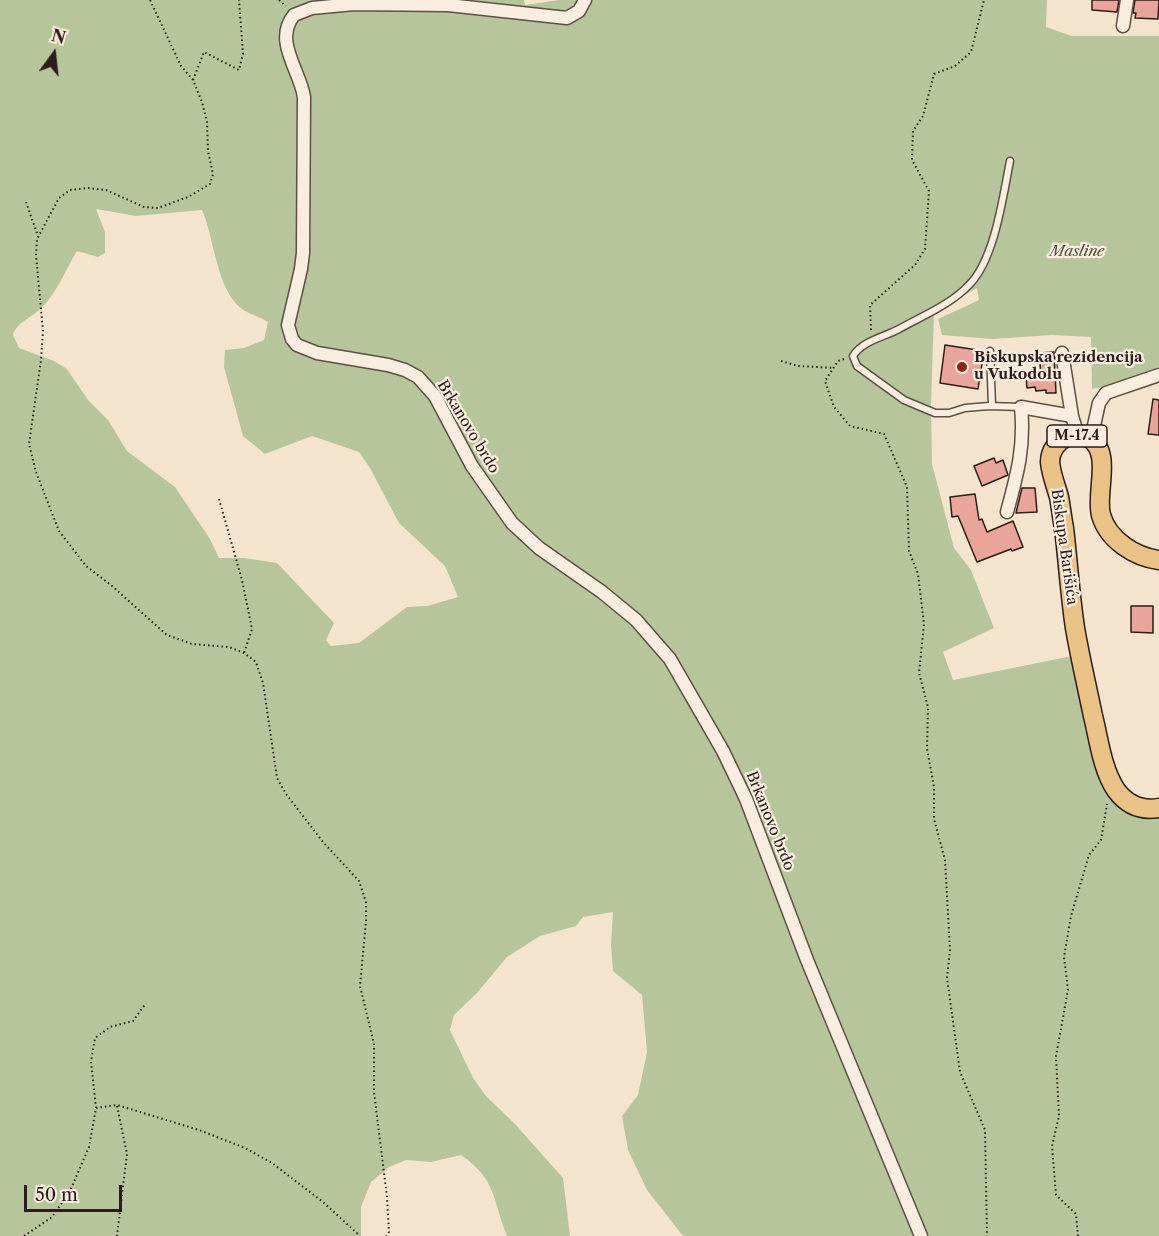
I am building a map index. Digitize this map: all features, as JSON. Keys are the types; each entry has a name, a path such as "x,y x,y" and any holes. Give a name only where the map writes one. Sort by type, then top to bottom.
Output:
{"main road":[{"name":"M-17.4","path":"1085,437 1096,444 1102,458 1100,507 1113,537 1142,556 1159,560"},
{"name":"Biskupa Barišića","path":"1085,437 1060,441 1054,447 1050,461 1059,500 1076,628 1086,682 1101,752 1115,788 1131,805 1150,810 1159,808"}],"street":[{"name":"Brkanovo brdo","path":"585,0 579,11 567,18 424,4 354,4 312,8 294,15 287,28 286,37 289,53 303,86 304,97 303,254 288,325 289,332 297,345 317,353 388,365 418,377 435,396 472,466 512,523 539,548 602,592 636,620 670,659 718,741 746,799 807,960 921,1236"},
{"path":"1123,26 1127,0"},
{"path":"1062,353 1072,416 1085,437"},
{"path":"1085,437 1101,397 1111,390 1159,375"},
{"path":"1007,512 1024,432 1021,407 1072,416"}],"lane":[{"path":"1010,161 992,239 983,267 976,277 954,298 861,346 853,356 857,366 904,400 935,413 992,406 1021,407"},
{"path":"990,351 992,406"}],"path":[{"path":"150,0 181,66 193,80 202,102 213,174 210,184 188,197 158,208 144,207 106,190 87,188 70,190 59,198 38,236 36,255 43,331 29,444 36,472 59,531 86,566 167,634 192,644 229,647 244,653 256,662 263,683 277,778 286,794 323,842 360,881 366,902 360,986 374,1044 374,1092 389,1232 386,1236"},
{"path":"193,80 204,52 239,70 243,54 239,0"},
{"path":"872,342 870,305 915,264 925,249 929,191 912,160 913,130 923,116 934,74 955,66 971,52 984,0"},
{"path":"26,202 38,236"},
{"path":"853,356 838,361 825,381 834,408 850,426 884,434 907,487 909,551 918,574 924,624 919,673 928,707 927,750 934,787 934,819 945,860 950,950 947,978 960,1072 985,1130 987,1236"},
{"path":"781,361 798,366 834,368"},
{"path":"219,499 242,580 252,629 244,653"},
{"path":"1078,1236 1076,1214 1056,1195 1052,1146 1059,1116 1056,1056 1068,990 1064,957 1071,916 1089,855 1101,840 1107,804 1115,788"},
{"path":"24,1236 52,1217 70,1191 89,1147 96,1108 91,1061 95,1038 110,1027 133,1021 146,1003"},
{"path":"96,1108 117,1105 199,1130 245,1148 272,1163 324,1202 360,1236"},
{"path":"117,1105 127,1154 117,1236"}],"green space":[{"name":"Masline","path":"0,0 524,0 525,5 559,0 1047,0 1046,27 1072,36 1159,36 1159,376 1092,389 1091,337 1052,335 992,339 942,335 938,319 979,300 977,288 934,312 931,406 932,464 954,548 971,570 994,628 943,652 953,680 1087,653 1111,755 1119,775 1127,791 1136,800 1159,804 1159,1236 683,1236 647,1190 628,1150 622,1116 638,1095 647,1052 642,995 613,971 611,945 613,912 583,917 576,926 540,936 507,957 477,993 454,1015 450,1030 473,1078 486,1096 515,1124 563,1178 570,1236 507,1236 487,1182 473,1164 461,1155 431,1162 406,1160 389,1167 371,1182 361,1207 361,1236 0,1236","holes":["96,209 136,216 202,210 221,277 233,300 242,309 268,322 264,340 244,348 225,350 224,367 243,436 265,454 312,436 359,452 399,523 445,566 458,597 427,606 407,607 359,643 331,646 326,640 334,623 277,563 244,558 219,558 210,539 175,487 127,451 108,420 88,400 67,369 54,361 19,348 13,335 15,331 20,324 46,303 77,251 98,257 105,253 105,232"]}],"building":[{"path":"1092,0 1119,0 1117,12 1092,10"},
{"path":"1135,0 1159,0 1158,19 1135,18 1136,13 1133,13"},
{"name":"Biskupska rezidencija u Vukodolu","path":"945,345 984,351 978,389 940,383"},
{"path":"1054,352 1056,393 1046,393 1046,390 1036,391 1035,387 1027,388 1026,376 1041,375 1039,353"},
{"path":"1153,399 1159,400 1159,435 1148,434"},
{"path":"994,458 996,463 1003,460 1008,475 982,486 974,466"},
{"path":"1022,488 1035,488 1037,512 1016,513"},
{"path":"975,494 979,520 982,519 987,532 1013,521 1023,547 1012,551 1011,549 977,562 958,516 952,517 950,497"},
{"path":"1131,606 1153,606 1153,633 1131,632"}],"place":[{"name":"Biskupska rezidencija u Vukodolu","path":"962,367"}]}
